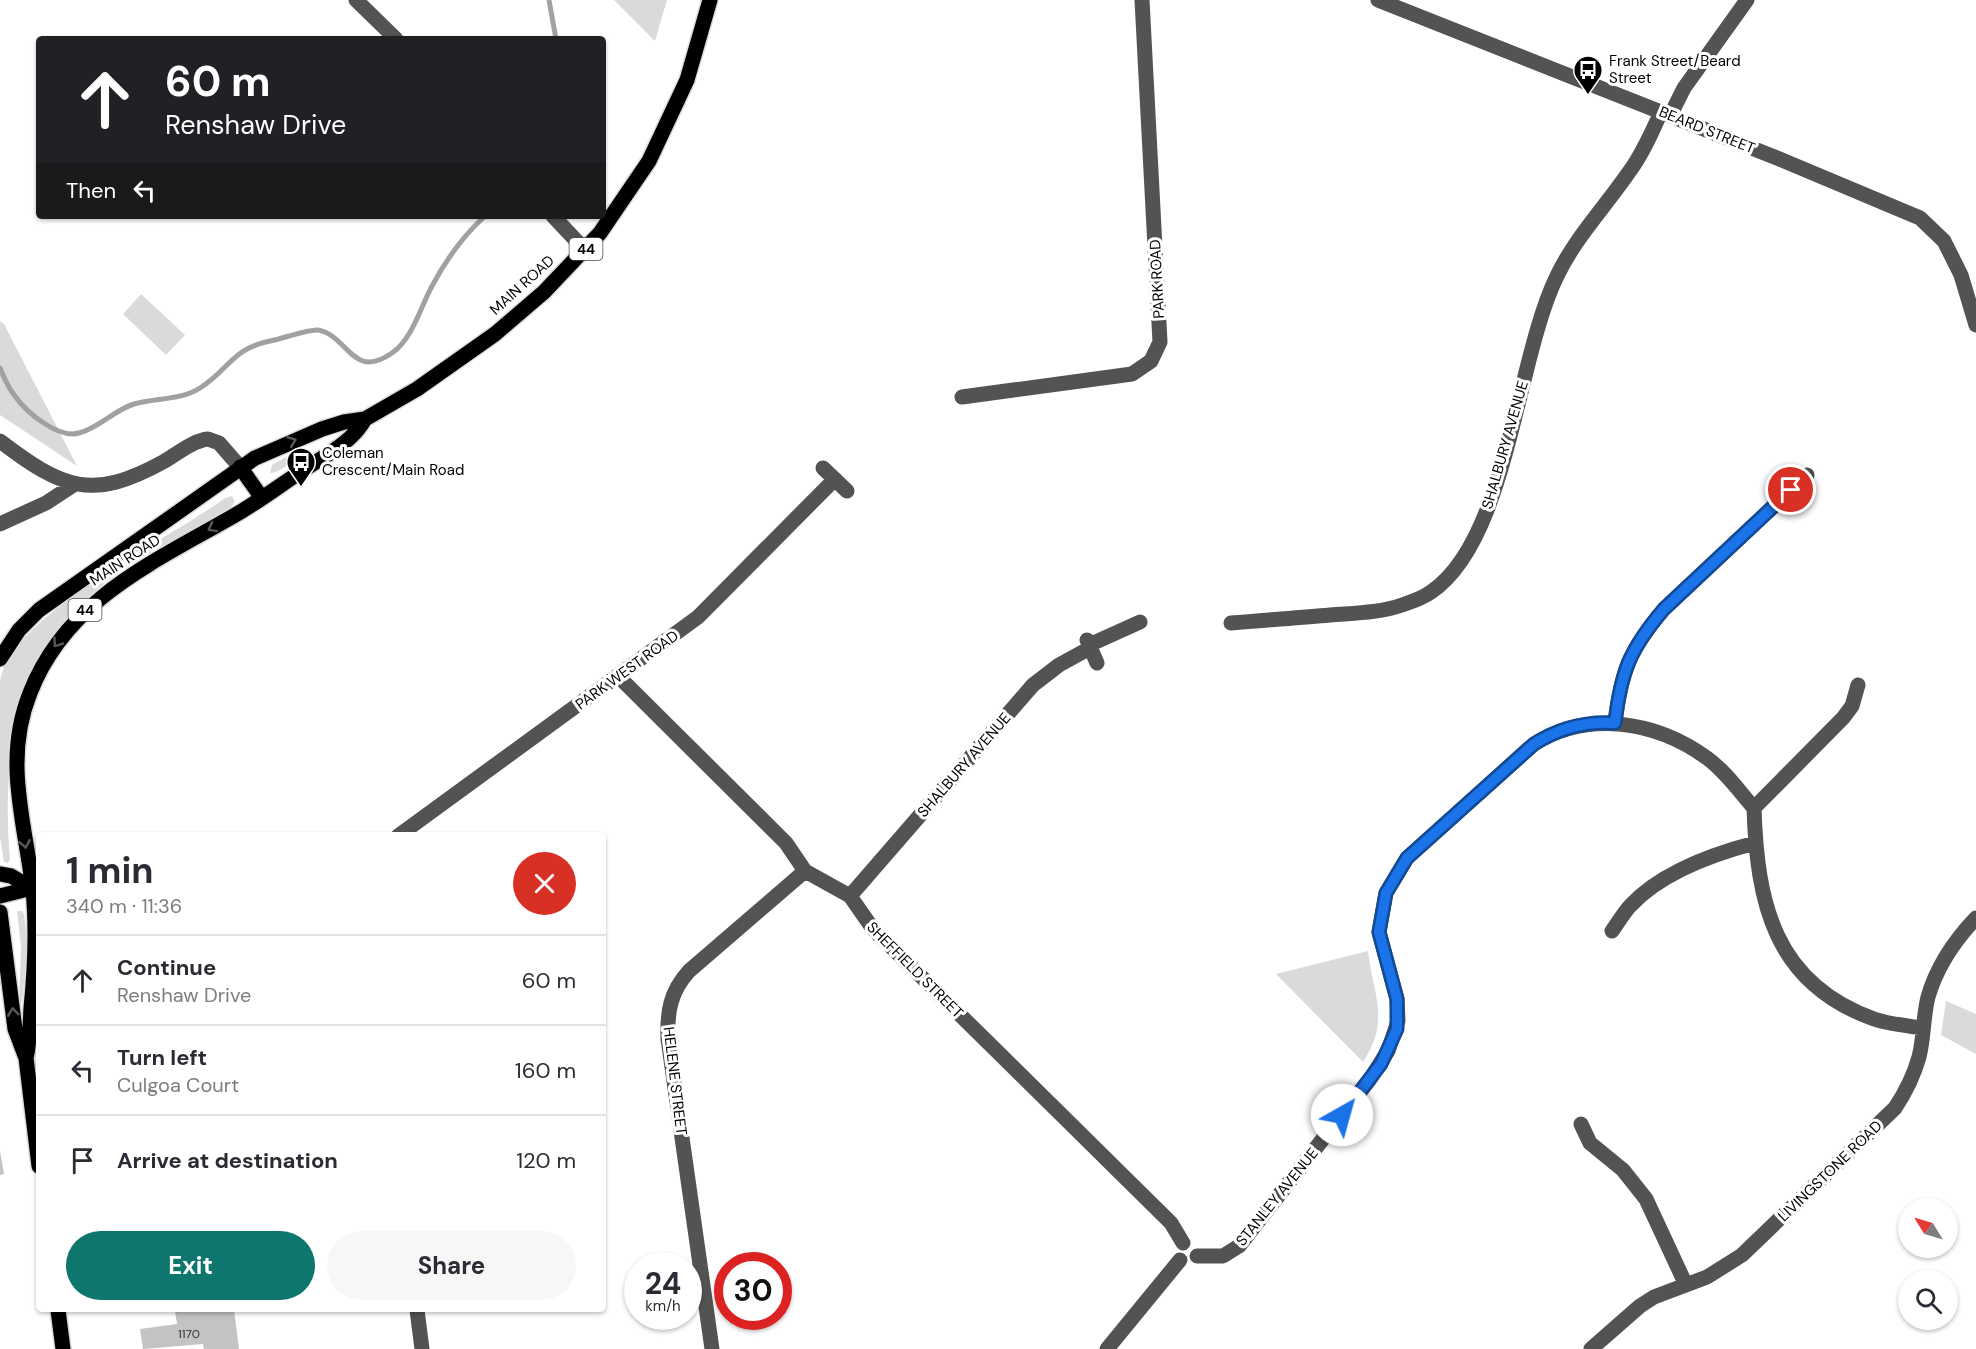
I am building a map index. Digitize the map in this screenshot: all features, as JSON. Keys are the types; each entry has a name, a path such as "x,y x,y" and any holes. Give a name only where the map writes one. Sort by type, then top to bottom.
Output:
{"main road":[{"name":"MAIN ROAD","path":"0,659 19,630 39,610 240,467 268,451 322,429 364,419 417,389 495,334 544,292 585,250 634,185 664,134 690,72 710,0"},
{"name":"MAIN ROAD","path":"36,887 17,801 16,750 23,713 47,657 74,622 112,587 262,498 346,442 360,429 364,419"},
{"path":"240,467 262,498"},
{"path":"0,874 11,876 36,887"},
{"path":"0,896 36,887"},
{"name":"MAIN ROAD","path":"0,912 3,958 15,1029 26,1058"},
{"name":"MAIN ROAD","path":"36,953 26,1058 36,1141"},
{"path":"58,1312 63,1349"}],"street":[{"path":"356,0 393,36"},
{"name":"PARK ROAD","path":"962,397 1132,374 1151,361 1160,342 1142,0"},
{"name":"BEARD STREET","path":"1378,0 1920,218 1944,241 1969,273 1976,324"},
{"name":"SHALBURY AVENUE","path":"1231,623 1372,612 1401,605 1431,593 1449,576 1464,555 1486,512 1502,463 1540,319 1557,276 1586,230 1630,172 1683,88 1747,0"},
{"path":"556,219 585,250"},
{"path":"0,441 41,469 75,484 100,487 125,481 208,439 219,443 240,467"},
{"path":"823,468 847,491"},
{"path":"1615,723 1619,684 1645,631 1664,609 1807,475"},
{"name":"PARK WEST ROAD","path":"404,832 619,676 710,606 835,479"},
{"path":"0,524 46,503 75,484"},
{"name":"SHALBURY AVENUE","path":"850,896 1033,686 1088,643 1140,622"},
{"path":"1088,643 1097,663"},
{"name":"SHEFFIELD STREET","path":"619,676 786,843 806,871 850,896 873,929 1175,1227 1183,1243"},
{"path":"1858,685 1851,706 1843,718 1754,808 1755,843 1767,912 1778,939 1808,981 1829,999 1876,1020 1923,1028"},
{"name":"STANLEY AVENUE","path":"1197,1256 1223,1256 1239,1246 1381,1064 1397,1029 1398,1013 1394,985 1379,932 1386,893 1407,858 1534,744 1551,733 1597,722 1643,727 1707,758 1754,808"},
{"path":"1612,931 1631,905 1657,883 1705,860 1755,843"},
{"name":"HELENE STREET","path":"712,1349 668,1039 669,1004 676,986 688,971 806,871"},
{"name":"LIVINGSTONE ROAD","path":"1591,1349 1640,1306 1719,1271 1742,1255 1895,1108 1919,1058 1928,999 1935,976 1949,950 1976,918"},
{"path":"1581,1124 1590,1143 1623,1170 1646,1199 1686,1285"},
{"path":"1183,1243 1195,1246 1197,1256 1190,1262 1180,1260 1177,1251 1183,1243"},
{"path":"1107,1349 1180,1260"},
{"path":"417,1312 422,1349"}],"shaded area":[{"path":"614,0 667,0 655,41"},
{"path":"141,294 185,335 166,355 123,314"},
{"path":"0,321 4,324 77,466 0,415"},
{"path":"295,452 299,454 290,463 270,473 272,465"},
{"path":"232,496 235,502 230,508 124,569 89,596 61,627 40,660 25,695 15,733 9,773 10,859 8,863 4,862 0,837 0,682 10,657 32,631 61,605 133,556 225,498"},
{"path":"17,911 22,911 24,914 28,948 22,1001 19,1006 21,946"},
{"path":"1368,951 1378,1020 1371,1047 1363,1062 1276,974"},
{"path":"1946,1001 1976,1014 1976,1054 1941,1035"}],"building":[{"path":"0,1151 4,1174 0,1175"},
{"path":"175,1312 234,1312 239,1349 204,1349 203,1344 143,1349 140,1329 177,1324"}],"waterway":[{"path":"549,0 555,36"},
{"path":"0,368 10,390 27,409 43,423 71,434 86,431 134,404 193,392 210,381 247,349 314,330 328,334 359,359 368,362 379,360 392,353 405,340 442,268 462,240 482,219"}],"place":[{"name":"Frank Street/Beard Street","path":"1588,96"},
{"name":"Coleman Crescent/Main Road","path":"301,488"}],"route":[{"path":"1342,1115 1381,1064 1389,1051 1397,1029 1397,999 1379,932 1386,893 1407,858 1534,744 1551,733 1570,728 1597,722 1615,723 1619,684 1637,642 1645,631 1664,609 1791,490"}]}
